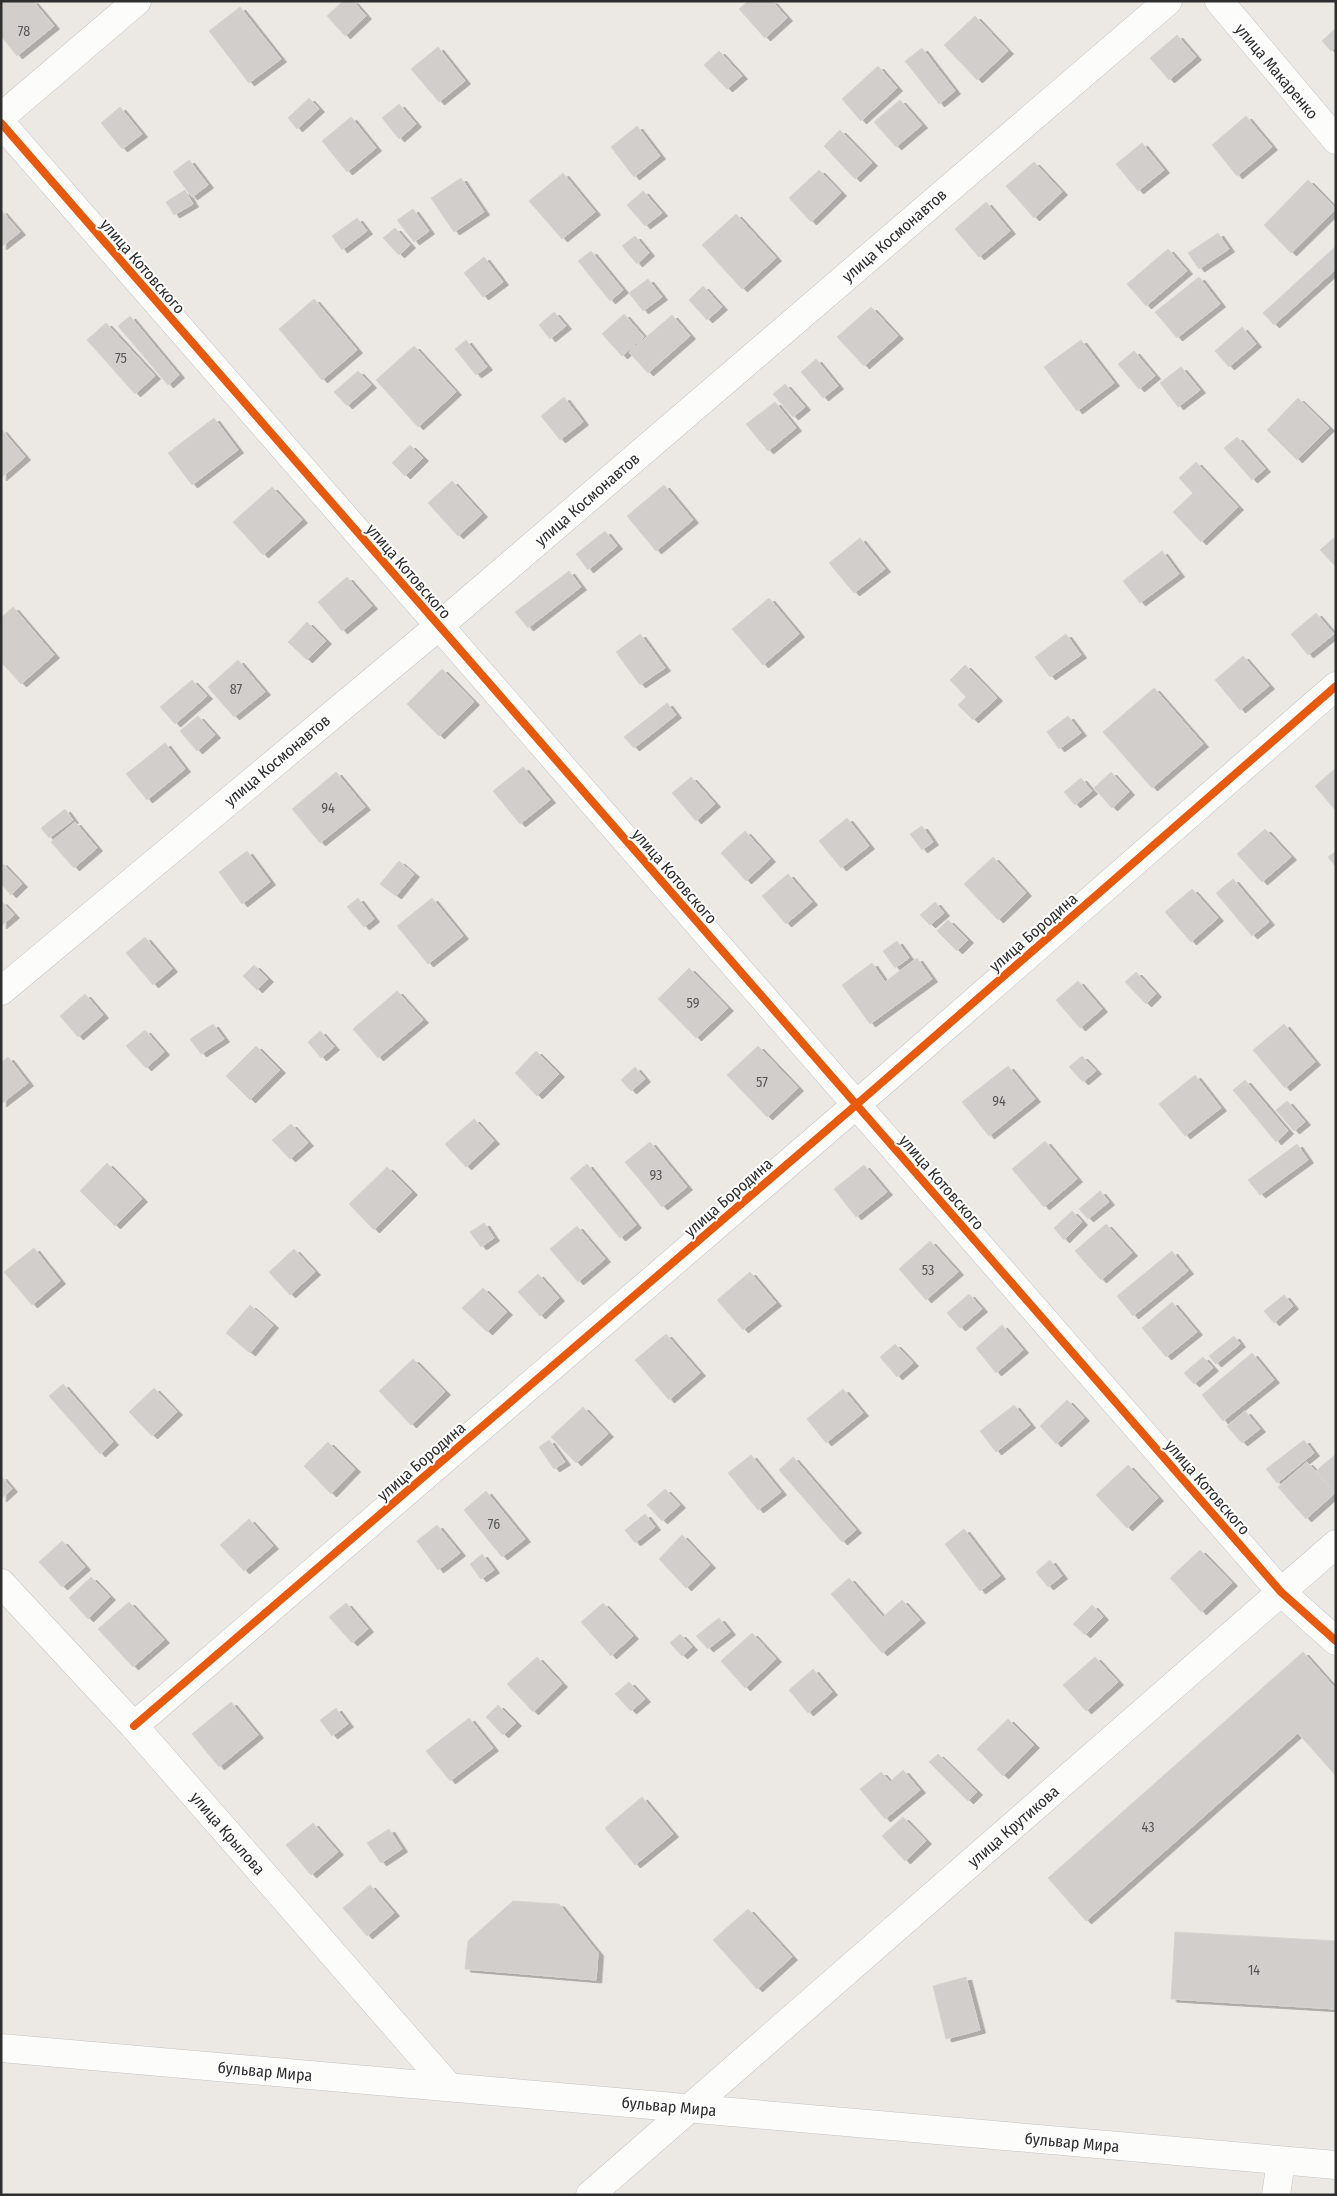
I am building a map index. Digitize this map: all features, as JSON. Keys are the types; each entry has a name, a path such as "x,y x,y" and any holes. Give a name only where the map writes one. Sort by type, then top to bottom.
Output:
{"street":[{"path":"1,117 137,1"},
{"name":"улица Космонавтов","path":"1,991 439,626 1168,1"},
{"name":"улица Макаренко","path":"1219,1 1336,140"},
{"name":"улица Котовского","path":"1,123 1281,1592 1336,1641"},
{"name":"улица Бородина","path":"134,1726 856,1105 1336,686"},
{"name":"улица Крутикова","path":"690,2109 1336,1544"},
{"name":"улица Крылова","path":"1,1583 134,1726 449,2087"},
{"name":"бульвар Мира","path":"1,2048 1336,2165"},
{"path":"590,2195 690,2109"},
{"path":"1276,2195 1281,2160"}],"building":[{"path":"1,1 33,1 54,26 17,56 1,36"},
{"path":"343,1 353,1 366,16 345,36 327,16"},
{"path":"748,1 772,1 787,18 765,38 739,9"},
{"path":"240,7 281,59 249,83 209,31"},
{"path":"975,16 1008,51 977,80 944,45"},
{"path":"1336,28 1336,47 1331,51 1322,41"},
{"path":"1177,35 1196,57 1169,80 1150,58"},
{"path":"438,47 465,81 439,102 411,69"},
{"path":"922,48 955,91 939,104 905,61"},
{"path":"719,51 742,76 727,89 704,65"},
{"path":"878,66 897,88 861,121 842,99"},
{"path":"309,98 319,109 297,129 288,118"},
{"path":"900,100 922,125 896,147 874,122"},
{"path":"399,104 416,124 399,139 382,118"},
{"path":"120,107 142,134 122,149 101,123"},
{"path":"1246,116 1272,147 1237,176 1212,145"},
{"path":"351,117 376,148 347,172 322,141"},
{"path":"637,126 660,156 634,177 611,147"},
{"path":"840,130 872,163 855,179 824,146"},
{"path":"1142,143 1164,170 1138,191 1116,164"},
{"path":"189,160 208,185 192,197 173,172"},
{"path":"1034,162 1062,192 1034,218 1006,186"},
{"path":"819,170 841,193 811,222 789,198"},
{"path":"563,173 595,212 562,239 529,201"},
{"path":"461,178 484,212 454,232 431,198"},
{"path":"1308,180 1336,209 1291,253 1264,225"},
{"path":"185,190 193,204 174,215 166,202"},
{"path":"643,191 662,213 645,226 627,205"},
{"path":"986,202 1010,231 979,257 955,229"},
{"path":"413,209 429,231 414,242 397,220"},
{"path":"1,210 20,232 1,247"},
{"path":"736,214 776,258 742,289 702,245"},
{"path":"357,218 367,231 342,250 332,236"},
{"path":"395,228 410,245 399,255 383,238"},
{"path":"1218,233 1229,249 1199,269 1188,253"},
{"path":"635,236 649,253 637,264 622,246"},
{"path":"1336,246 1336,269 1274,325 1263,313"},
{"path":"1168,249 1187,271 1146,306 1127,284"},
{"path":"591,251 623,290 610,301 578,261"},
{"path":"484,257 503,282 483,297 464,273"},
{"path":"1199,277 1220,304 1177,338 1155,312"},
{"path":"648,279 662,297 643,311 629,293"},
{"path":"703,286 722,307 707,320 689,300"},
{"path":"314,299 357,350 322,380 279,329"},
{"path":"871,307 898,336 864,366 837,337"},
{"path":"554,312 566,326 550,339 539,325"},
{"path":"624,314 644,337 622,356 602,334"},
{"path":"672,315 690,336 648,373 629,352"},
{"path":"130,316 179,375 168,385 118,326"},
{"path":"106,323 155,376 135,394 87,340"},
{"path":"1242,327 1256,344 1229,367 1215,351"},
{"path":"466,340 487,367 476,375 455,349"},
{"path":"1081,340 1114,383 1077,411 1044,367"},
{"path":"414,346 456,392 418,427 376,380"},
{"path":"1134,351 1155,376 1139,389 1118,364"},
{"path":"816,359 838,386 823,398 801,372"},
{"path":"1181,367 1200,390 1178,407 1160,383"},
{"path":"358,371 371,385 347,406 334,392"},
{"path":"785,384 805,407 793,417 773,394"},
{"path":"564,397 583,422 560,440 541,416"},
{"path":"1298,398 1329,428 1297,460 1267,430"},
{"path":"775,402 796,428 768,451 746,424"},
{"path":"214,418 238,450 192,485 168,453"},
{"path":"1,429 25,457 1,478"},
{"path":"1237,437 1265,469 1252,480 1224,448"},
{"path":"410,445 423,458 405,476 392,463"},
{"path":"1196,462 1238,507 1201,542 1173,512 1193,493 1179,478"},
{"path":"452,481 482,514 458,536 428,503"},
{"path":"664,485 693,520 656,551 627,516"},
{"path":"272,487 302,520 263,555 233,522"},
{"path":"605,531 617,546 588,570 576,554"},
{"path":"860,538 885,569 854,593 829,563"},
{"path":"1334,538 1336,540 1336,567 1320,550"},
{"path":"1162,551 1179,574 1140,603 1123,581"},
{"path":"569,571 581,587 528,628 515,612"},
{"path":"347,577 372,606 342,631 318,602"},
{"path":"769,598 799,634 763,665 732,629"},
{"path":"13,607 54,655 21,684 1,662 1,618"},
{"path":"1316,613 1334,634 1308,655 1291,634"},
{"path":"307,622 326,641 307,660 288,642"},
{"path":"640,634 665,668 640,685 616,652"},
{"path":"1066,634 1081,655 1050,677 1035,657"},
{"path":"1243,656 1269,686 1240,710 1215,680"},
{"path":"238,660 265,692 234,717 208,687"},
{"path":"965,665 997,698 973,720 958,705 966,697 950,680"},
{"path":"442,669 474,702 439,736 407,704"},
{"path":"192,680 207,696 175,724 160,707"},
{"path":"1154,688 1203,744 1152,788 1103,732"},
{"path":"667,703 676,715 634,748 624,737"},
{"path":"198,716 215,735 197,751 180,731"},
{"path":"1068,716 1081,733 1059,749 1047,732"},
{"path":"165,743 185,769 147,800 126,774"},
{"path":"523,767 550,800 520,824 493,791"},
{"path":"1336,768 1336,811 1315,786"},
{"path":"336,772 365,807 320,843 292,809"},
{"path":"1111,772 1129,792 1112,808 1094,788"},
{"path":"691,777 715,804 696,821 672,793"},
{"path":"1081,778 1092,791 1075,805 1064,792"},
{"path":"65,809 73,820 49,838 41,828"},
{"path":"847,818 869,846 841,868 819,841"},
{"path":"75,822 97,848 74,868 51,842"},
{"path":"922,826 933,842 922,850 910,834"},
{"path":"1265,829 1291,857 1262,882 1237,854"},
{"path":"745,831 770,859 746,881 721,853"},
{"path":"247,851 270,882 242,904 219,872"},
{"path":"1336,851 1336,867 1328,857"},
{"path":"993,857 1026,893 998,920 964,884"},
{"path":"399,861 414,874 396,896 380,884"},
{"path":"1,862 22,884 11,895 1,884"},
{"path":"788,874 812,902 786,924 762,896"},
{"path":"1233,879 1269,922 1252,936 1216,893"},
{"path":"1192,889 1218,918 1191,942 1165,912"},
{"path":"358,898 374,919 364,927 347,907"},
{"path":"432,898 463,936 428,964 397,926"},
{"path":"1,901 14,915 1,926"},
{"path":"935,902 944,913 930,925 920,915"},
{"path":"948,920 968,940 957,951 937,931"},
{"path":"145,937 172,969 153,985 126,953"},
{"path":"897,941 909,958 895,968 883,951"},
{"path":"917,958 932,979 870,1024 842,985 872,963 885,982"},
{"path":"254,965 268,979 257,990 243,976"},
{"path":"689,968 728,1008 696,1038 658,999"},
{"path":"1136,972 1156,994 1146,1004 1125,982"},
{"path":"1078,981 1102,1009 1080,1028 1056,1000"},
{"path":"397,991 423,1020 378,1058 353,1029"},
{"path":"85,994 103,1015 78,1037 60,1016"},
{"path":"213,1024 224,1039 201,1054 190,1039"},
{"path":"1284,1024 1315,1062 1285,1088 1253,1050"},
{"path":"145,1030 164,1052 146,1068 126,1046"},
{"path":"320,1031 334,1047 321,1058 308,1042"},
{"path":"256,1046 280,1070 250,1100 226,1076"},
{"path":"758,1046 798,1088 767,1117 727,1075"},
{"path":"536,1051 559,1074 537,1096 515,1073"},
{"path":"1082,1056 1096,1071 1083,1082 1069,1067"},
{"path":"8,1057 28,1083 1,1104 1,1063"},
{"path":"1008,1066 1035,1099 989,1136 962,1102"},
{"path":"635,1067 645,1079 631,1091 621,1080"},
{"path":"1195,1075 1221,1108 1185,1136 1159,1104"},
{"path":"1245,1080 1288,1131 1276,1142 1233,1090"},
{"path":"1287,1101 1305,1122 1294,1131 1276,1110"},
{"path":"474,1119 494,1141 466,1167 445,1144"},
{"path":"291,1124 308,1143 290,1159 272,1140"},
{"path":"1045,1141 1077,1179 1044,1207 1012,1169"},
{"path":"650,1142 687,1187 662,1207 625,1162"},
{"path":"1297,1144 1308,1160 1260,1195 1248,1180"},
{"path":"107,1163 142,1199 115,1226 80,1191"},
{"path":"587,1164 636,1225 620,1238 570,1178"},
{"path":"864,1165 887,1192 856,1217 834,1189"},
{"path":"387,1167 412,1192 374,1230 349,1204"},
{"path":"1100,1191 1109,1202 1088,1219 1079,1209"},
{"path":"1072,1211 1082,1222 1064,1240 1054,1228"},
{"path":"484,1223 494,1238 481,1247 470,1232"},
{"path":"1106,1224 1132,1253 1101,1280 1075,1251"},
{"path":"577,1226 605,1259 578,1282 550,1249"},
{"path":"930,1241 958,1272 926,1300 899,1269"},
{"path":"34,1248 60,1281 32,1305 4,1272"},
{"path":"294,1249 315,1272 290,1295 269,1272"},
{"path":"1172,1251 1188,1271 1133,1316 1117,1296"},
{"path":"750,1272 776,1303 743,1330 717,1300"},
{"path":"538,1274 559,1298 540,1316 518,1292"},
{"path":"483,1288 507,1312 487,1332 462,1308"},
{"path":"969,1294 982,1309 960,1328 947,1313"},
{"path":"1284,1295 1293,1306 1274,1323 1264,1311"},
{"path":"1172,1302 1197,1332 1166,1357 1142,1328"},
{"path":"250,1305 273,1325 250,1353 226,1333"},
{"path":"1002,1325 1023,1350 996,1373 976,1348"},
{"path":"666,1334 700,1373 669,1400 635,1360"},
{"path":"1234,1336 1240,1344 1216,1364 1209,1356"},
{"path":"895,1344 913,1363 897,1377 880,1357"},
{"path":"1252,1353 1274,1380 1223,1421 1202,1395"},
{"path":"1203,1357 1213,1368 1194,1384 1184,1373"},
{"path":"413,1359 445,1392 411,1425 379,1391"},
{"path":"63,1384 113,1442 100,1454 49,1396"},
{"path":"154,1388 177,1412 152,1436 129,1412"},
{"path":"843,1389 863,1413 826,1443 807,1419"},
{"path":"1067,1400 1084,1418 1056,1444 1040,1426"},
{"path":"1014,1405 1030,1425 996,1452 980,1431"},
{"path":"583,1407 608,1434 576,1463 551,1437"},
{"path":"1245,1411 1260,1429 1242,1443 1227,1426"},
{"path":"549,1440 565,1462 554,1469 539,1447"},
{"path":"1304,1440 1314,1453 1277,1483 1266,1469"},
{"path":"328,1442 355,1469 331,1494 304,1466"},
{"path":"1336,1454 1336,1490 1334,1492 1316,1471"},
{"path":"751,1455 781,1492 758,1510 728,1473"},
{"path":"793,1457 856,1530 842,1542 779,1470"},
{"path":"1307,1462 1335,1493 1306,1519 1278,1487"},
{"path":"1128,1465 1158,1498 1127,1528 1096,1495"},
{"path":"1,1476 12,1489 1,1499"},
{"path":"665,1489 680,1505 662,1521 647,1505"},
{"path":"486,1491 525,1539 502,1557 464,1510"},
{"path":"645,1514 655,1527 635,1543 625,1530"},
{"path":"249,1519 273,1546 244,1571 220,1545"},
{"path":"437,1525 460,1553 438,1570 417,1541"},
{"path":"964,1529 1000,1576 980,1591 945,1544"},
{"path":"682,1535 710,1565 686,1588 659,1559"},
{"path":"62,1541 85,1567 62,1587 39,1562"},
{"path":"1200,1550 1232,1583 1201,1612 1170,1578"},
{"path":"482,1554 494,1570 481,1579 470,1564"},
{"path":"1050,1560 1062,1576 1048,1587 1036,1572"},
{"path":"91,1577 110,1597 88,1619 69,1598"},
{"path":"849,1578 883,1617 902,1600 920,1620 882,1653 831,1594"},
{"path":"129,1602 164,1640 133,1667 98,1629"},
{"path":"346,1603 368,1629 352,1643 329,1617"},
{"path":"603,1603 633,1636 611,1656 581,1622"},
{"path":"1092,1605 1103,1617 1085,1635 1073,1624"},
{"path":"719,1618 730,1632 708,1649 696,1636"},
{"path":"752,1633 776,1659 745,1688 721,1661"},
{"path":"680,1634 692,1647 682,1656 670,1643"},
{"path":"1303,1652 1336,1689 1336,1776 1298,1733 1086,1921 1048,1878"},
{"path":"537,1657 562,1684 533,1712 507,1684"},
{"path":"1095,1657 1118,1682 1086,1711 1063,1685"},
{"path":"813,1669 832,1692 808,1713 789,1690"},
{"path":"629,1682 645,1699 631,1711 615,1694"},
{"path":"231,1702 258,1735 219,1767 192,1734"},
{"path":"498,1705 516,1723 503,1735 486,1717"},
{"path":"336,1708 348,1724 332,1736 320,1720"},
{"path":"469,1718 493,1748 450,1781 426,1751"},
{"path":"1008,1719 1034,1745 1003,1776 977,1749"},
{"path":"938,1754 977,1792 968,1801 929,1762"},
{"path":"903,1770 920,1790 885,1819 860,1789 881,1772 890,1782"},
{"path":"642,1797 673,1834 635,1865 605,1828"},
{"path":"903,1817 926,1841 905,1861 882,1836"},
{"path":"313,1823 338,1852 311,1875 286,1845"},
{"path":"389,1829 402,1849 381,1863 367,1843"},
{"path":"370,1885 394,1913 367,1936 343,1908"},
{"path":"513,1901 559,1904 598,1953 596,1980 465,1969 468,1941"},
{"path":"748,1909 792,1957 757,1989 713,1940"},
{"path":"1175,1932 1336,1941 1336,2009 1171,1999"},
{"path":"966,1977 980,2030 946,2039 933,1986"}],"cycle path":[{"path":"1,123 1281,1592 1336,1641"},
{"path":"134,1726 856,1105 1336,686"}]}
